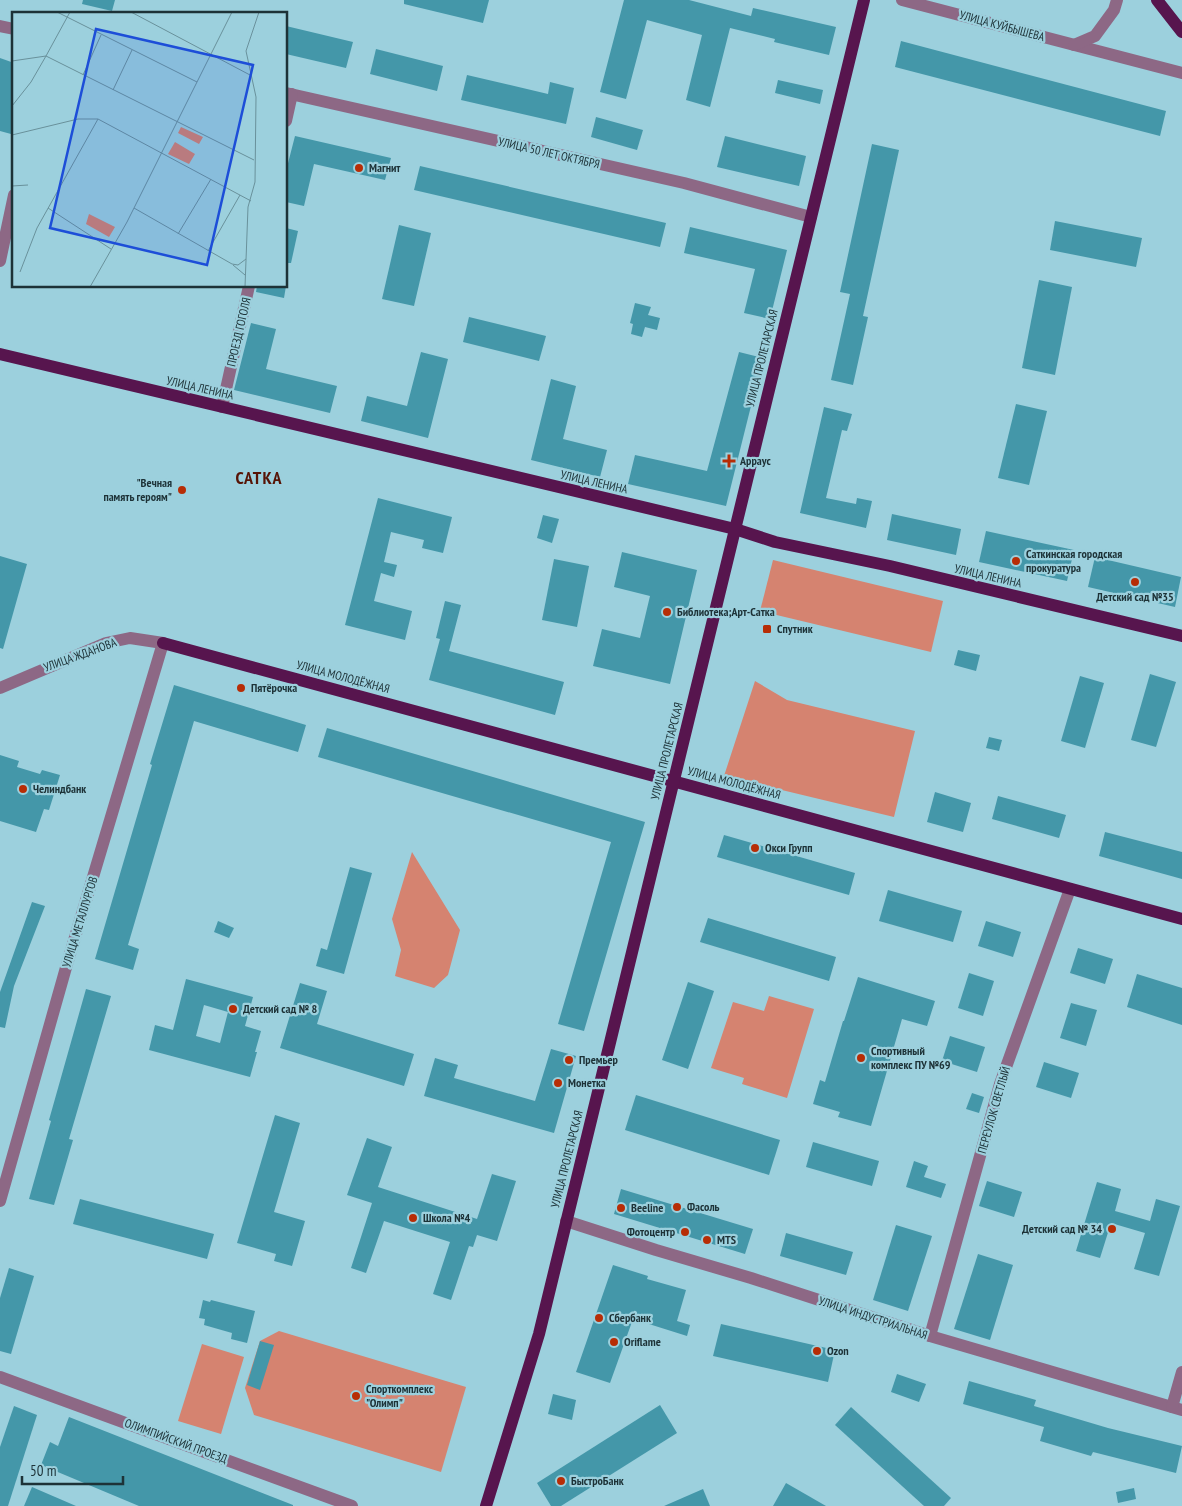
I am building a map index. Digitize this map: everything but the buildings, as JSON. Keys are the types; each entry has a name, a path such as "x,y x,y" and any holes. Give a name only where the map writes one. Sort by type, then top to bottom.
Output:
{"main road":[{"name":"УЛИЦА ПРОЛЕТАРСКАЯ","path":"486,1506 539,1334 864,0"},
{"path":"1157,0 1182,32"},
{"name":"УЛИЦА ЛЕНИНА","path":"0,354 735,529 775,542 890,566 1182,636"},
{"name":"УЛИЦА МОЛОДЁЖНАЯ","path":"163,642 1182,919"}],"street":[{"name":"УЛИЦА КУЙБЫШЕВА","path":"902,0 1182,73"},
{"path":"1074,45 1095,36 1114,10 1117,0"},
{"name":"УЛИЦА 50 ЛЕТ ОКТЯБРЯ","path":"289,93 684,183 811,217"},
{"path":"0,261 12,204"},
{"name":"ПРОЕЗД ГОГОЛЯ","path":"222,407 249,288"},
{"name":"УЛИЦА ЖДАНОВА","path":"0,688 106,643 130,638 163,642"},
{"name":"УЛИЦА МЕТАЛЛУРГОВ","path":"0,1201 163,642"},
{"name":"ПЕРЕУЛОК СВЕТЛЫЙ","path":"930,1336 1000,1084 1070,889"},
{"name":"УЛИЦА ИНДУСТРИАЛЬНАЯ","path":"566,1221 930,1336 1177,1408"},
{"path":"1177,1408 1182,1372"},
{"name":"ОЛИМПИЙСКИЙ ПРОЕЗД","path":"0,1377 352,1506"}],"shaded area":[{"path":"773,560 943,601 931,652 760,611"},
{"path":"755,681 787,700 915,731 894,817 724,776"},
{"path":"412,852 460,930 448,975 434,988 395,976 401,950 392,919"},
{"path":"769,996 814,1009 787,1098 742,1084 744,1078 711,1068 733,1002 764,1011"},
{"name":"Спорткомплекс \"Олимп\"","path":"279,1331 466,1387 441,1472 254,1415 245,1388 260,1341"},
{"path":"202,1344 244,1357 221,1434 178,1421"}],"place":[{"name":"Магнит","path":"359,168"},
{"name":"Арраус","path":"729,461"},
{"name":"\"Вечная память героям\"","path":"182,490"},
{"name":"Саткинская городская прокуратура","path":"1016,561"},
{"name":"Детский сад №35","path":"1135,582"},
{"name":"Библиотека;Арт-Сатка","path":"667,612"},
{"name":"Спутник","path":"767,629"},
{"name":"Пятёрочка","path":"241,688"},
{"name":"Челиндбанк","path":"23,789"},
{"name":"Окси Групп","path":"755,848"},
{"name":"Детский сад № 8","path":"233,1009"},
{"name":"Спортивный комплекс ПУ №69","path":"861,1058"},
{"name":"Премьер","path":"569,1060"},
{"name":"Монетка","path":"558,1083"},
{"name":"Фасоль","path":"677,1207"},
{"name":"Beeline","path":"621,1208"},
{"name":"Школа №4","path":"413,1218"},
{"name":"Детский сад № 34","path":"1112,1229"},
{"name":"Фотоцентр","path":"685,1232"},
{"name":"MTS","path":"707,1240"},
{"name":"Сбербанк","path":"599,1318"},
{"name":"Oriflame","path":"614,1342"},
{"name":"Ozon","path":"817,1351"},
{"name":"Спорткомплекс \"Олимп\"","path":"356,1396"},
{"name":"БыстроБанк","path":"561,1481"}],"district":[{"name":"САТКА","path":"259,478"}]}
